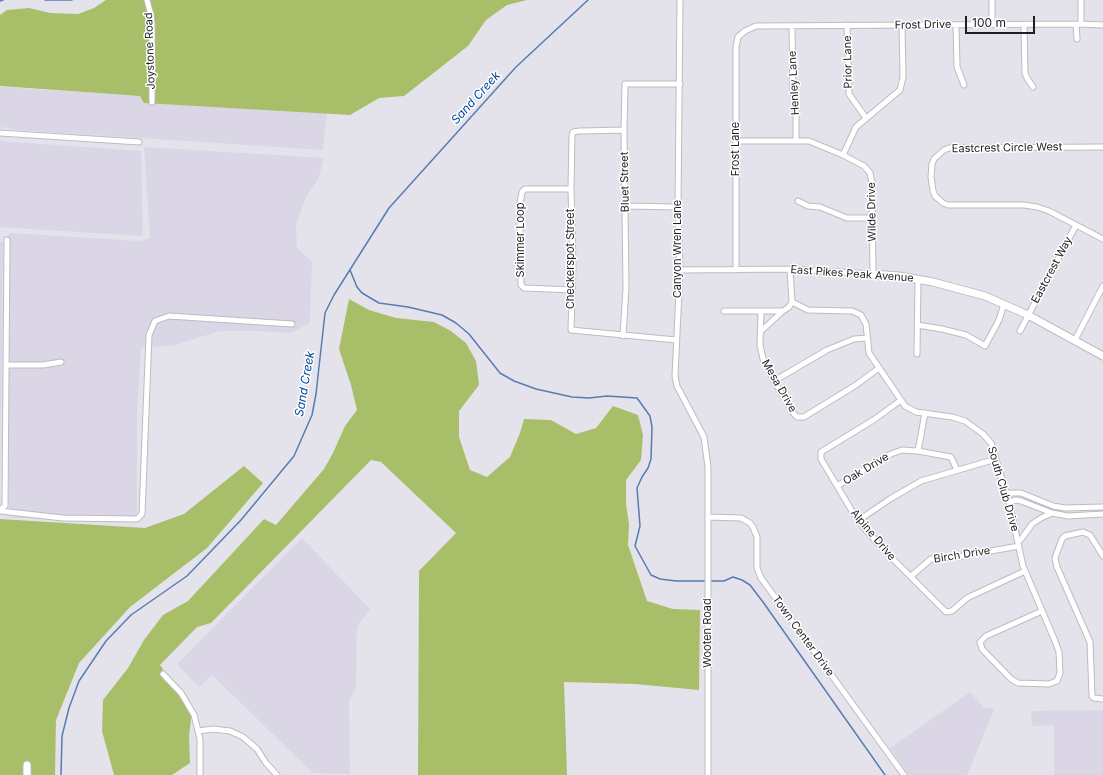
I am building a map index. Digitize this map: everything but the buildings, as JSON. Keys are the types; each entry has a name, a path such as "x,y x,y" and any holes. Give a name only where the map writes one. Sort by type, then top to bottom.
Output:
{"street":[{"name":"Joystone Road","path":"147,0 152,24 152,102"},
{"name":"Canyon Wren Lane","path":"680,0 678,207 680,270 675,371 677,386 704,437 708,467 708,490"},
{"path":"992,0 992,25"},
{"path":"1077,39 1081,0"},
{"name":"Prior Lane","path":"847,25 848,94 866,118"},
{"path":"956,25 957,66 964,85"},
{"path":"1024,25 1025,73 1033,87"},
{"name":"Frost Drive","path":"744,31 756,26 1103,25"},
{"name":"Henley Lane","path":"792,26 793,92 796,109 796,141"},
{"path":"843,155 853,131 896,93 902,85 902,26"},
{"name":"Frost Lane","path":"736,270 736,47 738,37 744,31"},
{"name":"Bluet Street","path":"623,336 626,288 624,130 625,84 680,84"},
{"name":"Checkerspot Street","path":"624,130 573,132 571,189 571,330 676,340"},
{"path":"0,133 139,142"},
{"name":"Wilde Drive","path":"736,141 814,142 864,166 870,174 872,183 873,274"},
{"name":"Eastcrest Circle West","path":"1076,225 1049,211 1030,206 948,206 935,196 933,191 931,177 932,164 938,154 944,150 954,148 1103,147"},
{"path":"933,149 938,154"},
{"name":"Skimmer Loop","path":"571,189 525,189 522,192 520,202 520,254 521,285 524,288 529,290 572,290"},
{"path":"798,201 808,206 820,207 847,218 872,218"},
{"path":"625,206 678,207"},
{"path":"1076,225 1103,239"},
{"name":"Eastcrest Way","path":"1020,331 1076,225"},
{"path":"0,511 5,506 7,240"},
{"path":"761,331 789,307 792,302 790,269"},
{"name":"East Pikes Peak Avenue","path":"680,270 790,269 873,274 918,279 970,291 1004,304 1028,315 1103,356"},
{"path":"918,279 918,354"},
{"path":"1075,340 1103,286"},
{"name":"South Club Drive","path":"792,302 808,310 852,311 863,314 866,324 869,353 908,408 925,413 952,417 970,423 988,438 991,443 1007,493 1024,571 1042,610 1058,646 1059,678 1057,682 1049,684 1018,683 1011,679 982,649 980,642 986,636 1042,610"},
{"path":"917,325 961,334 985,346 999,320 1004,304"},
{"path":"724,311 783,311"},
{"name":"Mesa Drive","path":"761,311 760,345 763,359 774,381 797,417 800,417 840,394 879,368"},
{"path":"0,511 63,518 137,519 142,514 149,336 155,321 169,316 292,324"},
{"path":"774,381 827,350 854,339 867,338"},
{"path":"6,365 43,365 61,362"},
{"name":"Alpine Drive","path":"901,400 875,419 821,452 821,459 859,520 880,546 911,576 942,610 946,612 967,598 1024,571"},
{"path":"918,451 925,413"},
{"name":"Oak Drive","path":"837,486 891,454 902,450 918,451 951,458 957,470"},
{"path":"859,520 890,499 921,481 996,459"},
{"name":"Wooten Road","path":"708,490 708,775"},
{"path":"1007,493 1021,493 1053,506 1065,508 1103,507"},
{"path":"1009,502 1016,500 1021,501 1052,513 1068,516 1103,514"},
{"path":"1018,544 1032,524 1040,518 1052,513"},
{"name":"Town Center Drive","path":"709,517 735,517 741,518 750,523 757,537 757,568 761,578 904,775"},
{"path":"1103,556 1090,535 1083,532 1065,536 1062,539 1055,558 1057,567 1090,642 1092,696 1098,700 1103,700"},
{"name":"Birch Drive","path":"911,576 931,559 957,557 1018,544"},
{"path":"163,674 186,700 194,715 201,747 200,775"},
{"path":"198,731 213,729 230,731 243,737 257,749 277,775"},
{"path":"26,775 27,765"}],"shaded area":[{"path":"0,87 141,96 144,103 327,113 323,150 19,130 0,127"},
{"path":"0,141 141,151 143,236 0,227"},
{"path":"144,147 324,158 319,178 306,197 296,224 297,248 312,261 310,323 291,333 220,331 175,345 141,348 137,414 137,519 9,518 7,240 10,233 140,241 150,238"},
{"path":"0,242 3,242 0,503"},
{"path":"302,538 370,609 357,627 356,686 349,702 350,774 313,773 212,675 199,687 177,664"},
{"path":"970,692 984,708 995,708 967,775 909,775 890,748"},
{"path":"1103,710 1103,775 1054,775 1054,725 1032,726 1031,711"}],"green space":[{"path":"106,0 527,0 507,5 486,20 468,46 404,96 379,98 350,115 144,103 140,96 0,86 0,15 7,10 29,8 50,13 78,14 94,8"},
{"path":"349,299 369,310 396,318 434,322 451,331 466,343 476,361 479,385 459,411 459,437 470,470 487,477 510,457 524,419 551,420 576,434 596,428 613,406 638,415 643,435 641,460 626,480 626,504 629,524 628,545 647,601 673,609 700,610 699,690 635,684 564,682 567,775 418,775 419,571 456,533 381,462 371,460 211,623 197,627 160,665 192,710 189,736 190,763 172,775 114,775 102,731 103,700 128,668 144,640 163,615 188,601 264,519 276,525 324,469 345,426 357,410 351,385 339,349"},
{"path":"244,466 263,483 207,548 130,607 79,663 56,720 55,775 0,775 0,519 145,528 184,514"}],"waterway":[{"path":"45,0 72,0"},
{"name":"Sand Creek","path":"61,775 62,736 69,708 79,681 106,641 131,615 187,576 241,520 294,456 312,415 316,394 325,313 334,295 389,208 516,67 588,0"},
{"path":"350,270 357,287 362,293 379,303 408,307 442,315 456,323 469,334 500,373 514,381 536,389 572,397 589,398 607,396 637,398 650,416 652,427 651,459 648,468 637,488 640,526 635,546 651,575 660,579 676,581 706,581"},
{"path":"710,581 724,581 733,577 750,585 885,775"}]}
